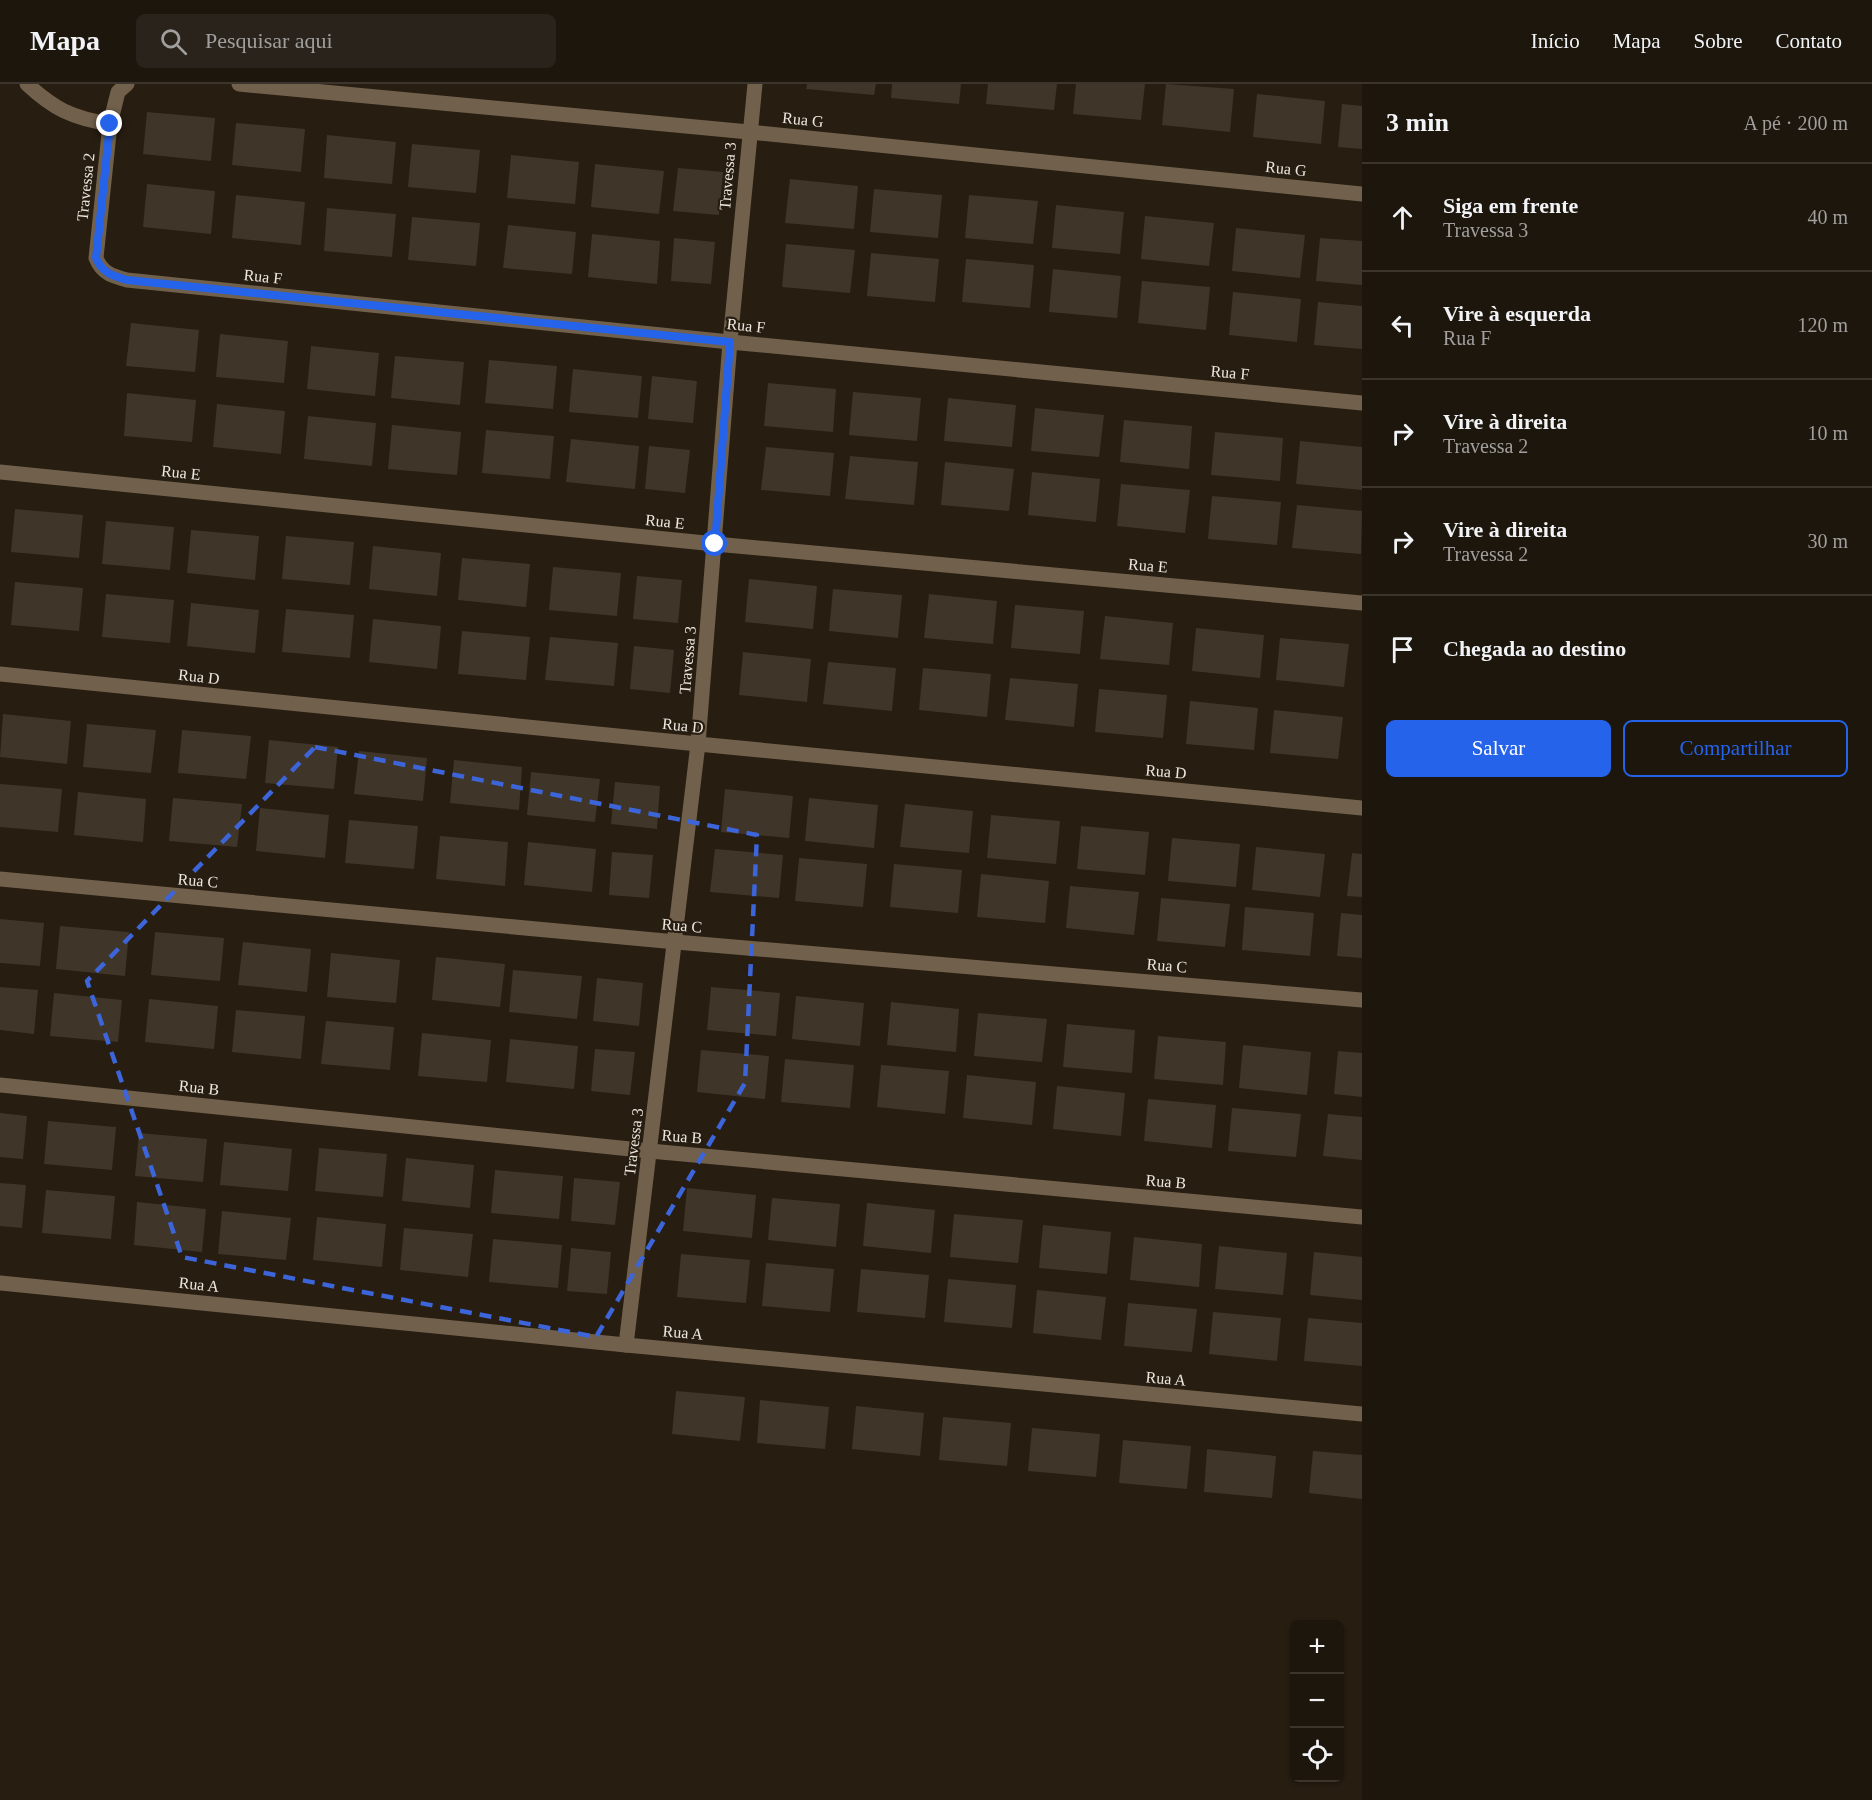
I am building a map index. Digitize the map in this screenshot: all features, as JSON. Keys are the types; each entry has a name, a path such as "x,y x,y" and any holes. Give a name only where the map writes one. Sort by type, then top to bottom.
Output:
{"street":[{"path":"27,84 47,103 68,114 110,124"},
{"name":"Travessa 2","path":"127,84 118,92 110,124 96,258 99,267 110,275 127,280"},
{"name":"Rua G","path":"239,84 749,132 1362,194"},
{"name":"Travessa 3","path":"626,1345 698,744 730,342 755,84"},
{"name":"Rua F","path":"127,280 730,342 1362,403"},
{"name":"Rua E","path":"0,472 715,544 1362,603"},
{"name":"Rua D","path":"0,674 1362,808"},
{"name":"Rua C","path":"0,879 676,942 1362,1000"},
{"name":"Rua B","path":"0,1085 650,1151 1362,1217"},
{"name":"Rua A","path":"0,1283 1362,1414"}],"highlighted area":[{"path":"315,747 757,835 745,1083 596,1337 182,1257 87,981"}],"building":[{"path":"807,84 876,84 874,95 806,89"},
{"path":"892,84 961,84 959,104 891,98"},
{"path":"988,84 1057,84 1054,110 986,104"},
{"path":"1076,84 1145,84 1141,120 1073,114"},
{"path":"1166,84 1234,89 1230,132 1162,125"},
{"path":"1257,94 1325,101 1321,144 1253,137"},
{"path":"1342,104 1362,106 1362,149 1338,147"},
{"path":"147,112 215,118 211,161 143,154"},
{"path":"236,123 305,129 301,172 232,165"},
{"path":"327,135 396,142 392,184 324,178"},
{"path":"412,144 480,150 476,193 408,187"},
{"path":"511,155 579,162 575,204 507,198"},
{"path":"595,164 664,171 659,214 591,207"},
{"path":"678,168 723,172 719,215 673,211"},
{"path":"790,179 858,186 854,229 785,223"},
{"path":"147,184 215,191 211,234 143,227"},
{"path":"874,189 942,195 938,238 870,232"},
{"path":"236,195 305,202 301,245 232,238"},
{"path":"969,195 1038,201 1033,244 965,238"},
{"path":"1056,205 1124,212 1120,254 1052,248"},
{"path":"327,208 396,214 392,257 324,251"},
{"path":"1145,216 1214,223 1209,266 1141,259"},
{"path":"412,217 480,223 476,266 408,260"},
{"path":"508,225 576,232 572,274 503,268"},
{"path":"1236,228 1305,235 1300,278 1232,271"},
{"path":"592,234 660,241 657,284 588,277"},
{"path":"674,238 715,242 711,284 671,281"},
{"path":"1320,238 1362,241 1362,285 1316,281"},
{"path":"786,244 855,250 850,293 782,287"},
{"path":"871,253 939,259 935,302 867,296"},
{"path":"966,259 1034,265 1030,308 962,302"},
{"path":"1053,269 1121,276 1117,318 1049,312"},
{"path":"1142,281 1210,287 1206,330 1138,323"},
{"path":"1233,292 1301,299 1297,342 1229,335"},
{"path":"1318,302 1362,306 1362,349 1314,345"},
{"path":"131,323 199,330 195,372 126,366"},
{"path":"220,334 288,341 284,383 216,377"},
{"path":"311,346 379,353 375,396 307,389"},
{"path":"395,356 464,362 460,405 391,398"},
{"path":"489,360 557,366 553,409 485,403"},
{"path":"573,369 642,376 638,418 569,412"},
{"path":"652,376 697,381 693,423 648,419"},
{"path":"768,383 836,389 833,432 764,426"},
{"path":"853,392 921,398 917,441 849,435"},
{"path":"127,393 196,400 192,442 124,436"},
{"path":"948,398 1016,405 1012,447 944,441"},
{"path":"217,404 285,411 281,454 213,447"},
{"path":"1035,408 1104,415 1099,457 1031,451"},
{"path":"308,416 376,423 372,466 304,459"},
{"path":"1124,420 1192,426 1189,469 1120,462"},
{"path":"392,425 461,432 457,475 388,469"},
{"path":"486,430 554,436 550,479 482,473"},
{"path":"1215,432 1283,438 1280,481 1211,475"},
{"path":"571,439 639,446 635,489 566,482"},
{"path":"1300,441 1362,447 1362,490 1296,484"},
{"path":"649,446 690,450 685,493 645,489"},
{"path":"766,447 834,453 830,496 761,490"},
{"path":"850,456 918,462 914,505 845,499"},
{"path":"945,462 1014,469 1009,511 941,505"},
{"path":"1032,472 1100,479 1096,522 1028,515"},
{"path":"1121,484 1190,490 1185,533 1117,526"},
{"path":"1212,496 1281,502 1277,545 1208,539"},
{"path":"1297,505 1362,511 1361,554 1292,548"},
{"path":"15,509 83,515 79,558 11,552"},
{"path":"106,521 174,527 170,570 102,564"},
{"path":"191,530 259,536 255,580 187,573"},
{"path":"286,536 354,542 350,585 282,579"},
{"path":"373,546 441,553 437,596 369,589"},
{"path":"462,558 530,564 526,607 458,600"},
{"path":"553,567 621,573 617,616 549,610"},
{"path":"637,576 682,580 678,623 633,619"},
{"path":"749,579 817,586 813,629 745,622"},
{"path":"15,582 83,588 79,631 11,625"},
{"path":"833,589 902,595 898,638 829,631"},
{"path":"106,594 174,600 170,643 102,637"},
{"path":"929,594 997,601 993,644 924,638"},
{"path":"191,603 259,610 255,653 187,646"},
{"path":"1015,605 1084,611 1080,654 1011,648"},
{"path":"286,609 354,615 350,658 282,652"},
{"path":"1105,616 1173,623 1169,665 1100,659"},
{"path":"373,619 441,626 437,669 369,662"},
{"path":"1196,628 1264,635 1260,678 1192,671"},
{"path":"462,631 530,637 526,680 458,674"},
{"path":"550,637 618,643 614,686 545,680"},
{"path":"1280,638 1349,644 1344,687 1276,680"},
{"path":"634,646 674,650 670,693 630,689"},
{"path":"743,652 811,659 807,702 739,695"},
{"path":"828,662 896,668 892,711 823,704"},
{"path":"923,668 991,674 987,717 919,710"},
{"path":"1010,678 1078,684 1074,727 1005,720"},
{"path":"1099,689 1167,695 1163,738 1095,732"},
{"path":"1190,701 1258,708 1254,750 1186,744"},
{"path":"1274,710 1343,717 1338,759 1270,753"},
{"path":"3,714 71,721 67,764 0,757"},
{"path":"87,724 156,730 151,773 83,767"},
{"path":"182,730 251,736 246,779 178,773"},
{"path":"269,740 338,747 334,789 265,783"},
{"path":"359,751 427,758 423,801 354,794"},
{"path":"454,760 522,767 519,810 450,803"},
{"path":"531,772 600,779 595,822 527,815"},
{"path":"615,782 660,786 657,829 611,824"},
{"path":"0,784 62,789 58,832 0,827"},
{"path":"725,789 793,796 789,838 721,832"},
{"path":"78,792 146,799 143,842 74,835"},
{"path":"173,798 242,804 237,847 169,841"},
{"path":"809,798 878,805 874,848 805,841"},
{"path":"905,804 973,811 969,853 900,847"},
{"path":"260,808 329,815 325,858 256,851"},
{"path":"991,815 1060,821 1056,864 987,858"},
{"path":"349,820 418,826 414,869 345,863"},
{"path":"1081,826 1149,832 1145,875 1077,869"},
{"path":"440,836 508,842 505,886 436,879"},
{"path":"1172,838 1240,844 1236,887 1168,881"},
{"path":"528,842 596,849 592,892 524,885"},
{"path":"1256,847 1325,854 1320,897 1252,890"},
{"path":"715,849 783,855 779,898 710,892"},
{"path":"612,852 653,855 649,898 609,895"},
{"path":"1352,853 1362,854 1362,897 1347,896"},
{"path":"799,858 867,864 863,907 795,901"},
{"path":"894,864 962,870 958,913 890,907"},
{"path":"981,874 1049,881 1045,923 977,917"},
{"path":"1070,886 1139,892 1134,935 1066,928"},
{"path":"1161,898 1230,904 1225,947 1157,941"},
{"path":"1245,907 1314,913 1310,956 1242,950"},
{"path":"1341,913 1362,915 1362,958 1337,956"},
{"path":"0,919 44,923 40,966 0,963"},
{"path":"60,926 129,932 125,976 56,969"},
{"path":"155,932 224,938 220,981 151,975"},
{"path":"243,942 311,949 307,992 238,985"},
{"path":"331,953 400,960 396,1003 327,997"},
{"path":"436,957 505,964 500,1007 432,1000"},
{"path":"513,970 582,976 577,1019 509,1012"},
{"path":"597,978 643,983 639,1026 593,1021"},
{"path":"0,987 38,990 34,1034 0,1030"},
{"path":"711,987 780,993 776,1036 707,1030"},
{"path":"54,993 122,1000 118,1042 50,1036"},
{"path":"796,996 864,1003 860,1046 792,1039"},
{"path":"149,999 218,1006 214,1049 145,1042"},
{"path":"891,1002 959,1009 956,1052 887,1045"},
{"path":"236,1010 305,1016 301,1059 232,1052"},
{"path":"978,1013 1047,1019 1042,1062 974,1056"},
{"path":"326,1021 394,1027 390,1070 321,1064"},
{"path":"1067,1024 1135,1030 1132,1073 1063,1067"},
{"path":"422,1033 491,1040 487,1082 418,1076"},
{"path":"1158,1036 1226,1042 1223,1085 1154,1079"},
{"path":"510,1039 578,1046 574,1089 506,1082"},
{"path":"1243,1045 1311,1052 1307,1095 1239,1088"},
{"path":"595,1049 635,1052 630,1095 591,1091"},
{"path":"701,1050 769,1056 765,1099 697,1092"},
{"path":"1338,1051 1362,1053 1362,1097 1334,1094"},
{"path":"785,1059 854,1065 850,1108 781,1102"},
{"path":"881,1065 949,1071 945,1114 877,1107"},
{"path":"967,1075 1036,1082 1032,1125 963,1118"},
{"path":"1057,1086 1125,1093 1121,1136 1053,1129"},
{"path":"1148,1099 1216,1105 1212,1148 1144,1141"},
{"path":"1232,1108 1301,1114 1296,1157 1228,1151"},
{"path":"0,1113 27,1116 23,1159 0,1157"},
{"path":"1328,1114 1362,1117 1362,1160 1323,1156"},
{"path":"48,1121 116,1127 112,1170 44,1164"},
{"path":"139,1133 207,1139 203,1182 135,1176"},
{"path":"224,1142 292,1149 288,1191 220,1185"},
{"path":"319,1148 387,1154 383,1197 315,1191"},
{"path":"406,1158 474,1165 470,1208 402,1201"},
{"path":"495,1170 563,1176 559,1219 491,1213"},
{"path":"574,1178 620,1182 615,1225 571,1221"},
{"path":"0,1183 26,1185 22,1228 0,1226"},
{"path":"687,1188 756,1195 752,1238 683,1231"},
{"path":"46,1190 115,1196 111,1239 42,1233"},
{"path":"772,1198 840,1204 836,1247 768,1240"},
{"path":"137,1202 206,1209 202,1252 134,1245"},
{"path":"867,1203 935,1210 931,1253 863,1246"},
{"path":"222,1211 291,1218 286,1260 218,1254"},
{"path":"954,1214 1023,1220 1018,1263 950,1257"},
{"path":"317,1217 386,1224 382,1267 313,1260"},
{"path":"1043,1225 1111,1232 1107,1274 1039,1268"},
{"path":"404,1228 473,1234 468,1277 400,1270"},
{"path":"1134,1237 1202,1244 1199,1287 1130,1280"},
{"path":"493,1239 562,1245 558,1288 489,1282"},
{"path":"1219,1246 1287,1253 1283,1295 1215,1289"},
{"path":"571,1248 611,1252 607,1294 567,1291"},
{"path":"1314,1252 1362,1257 1362,1300 1310,1295"},
{"path":"681,1254 750,1260 746,1303 677,1297"},
{"path":"766,1263 834,1269 830,1312 762,1306"},
{"path":"861,1269 929,1275 925,1318 857,1312"},
{"path":"948,1279 1016,1285 1012,1328 944,1322"},
{"path":"1037,1290 1106,1297 1101,1340 1033,1333"},
{"path":"1128,1303 1197,1309 1192,1352 1124,1346"},
{"path":"1213,1312 1281,1318 1277,1361 1209,1354"},
{"path":"1308,1318 1362,1323 1362,1366 1304,1361"},
{"path":"676,1391 745,1397 740,1441 672,1434"},
{"path":"760,1400 829,1407 825,1449 757,1443"},
{"path":"856,1406 924,1413 920,1456 852,1449"},
{"path":"943,1417 1011,1423 1007,1466 939,1460"},
{"path":"1032,1428 1100,1434 1096,1477 1028,1471"},
{"path":"1123,1440 1191,1446 1187,1489 1119,1483"},
{"path":"1207,1449 1276,1456 1272,1498 1204,1492"},
{"path":"1313,1451 1362,1455 1362,1499 1309,1493"}],"route":[{"path":"110,124 96,258 99,267 110,275 127,280 730,342 715,544"}]}
